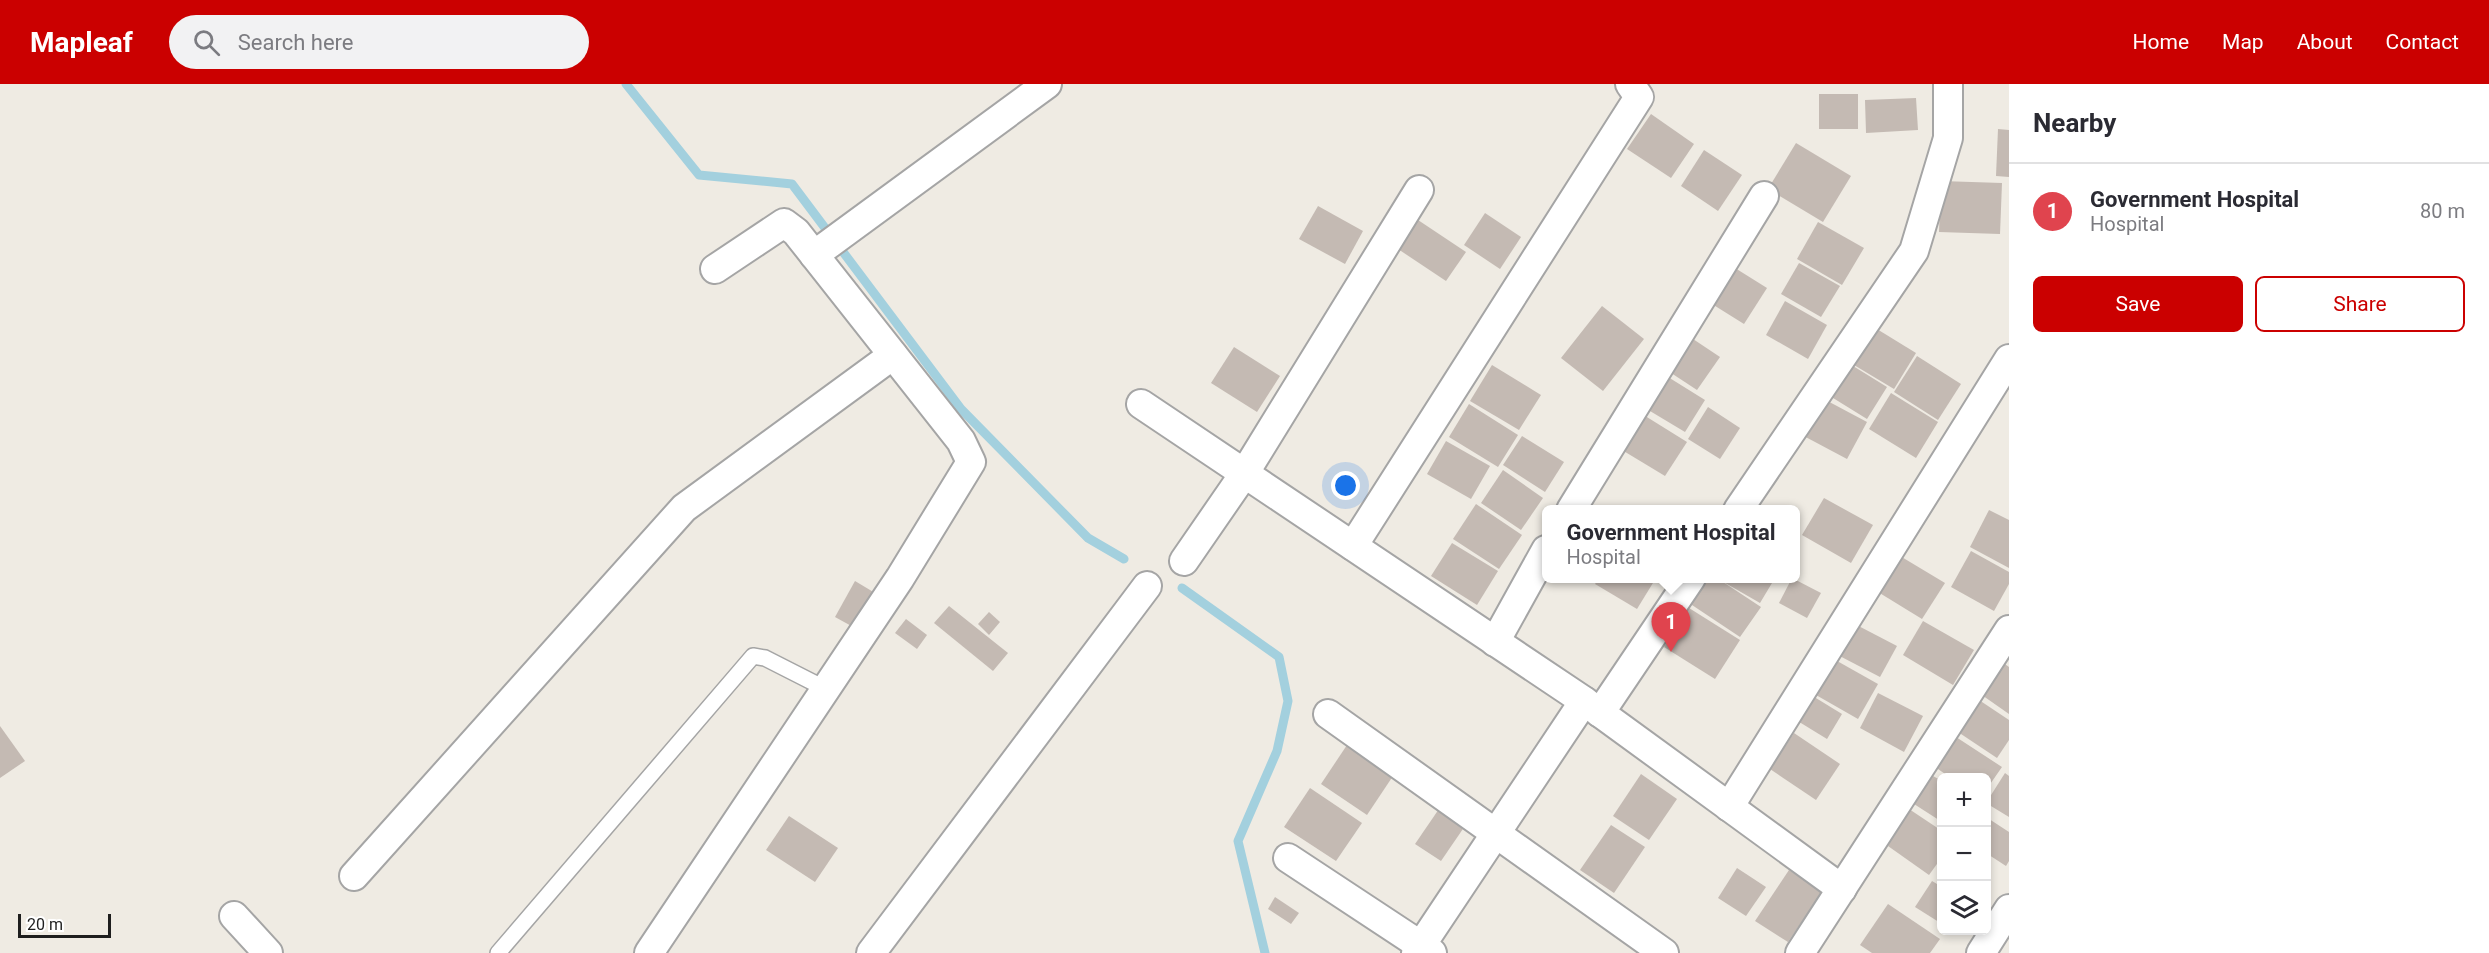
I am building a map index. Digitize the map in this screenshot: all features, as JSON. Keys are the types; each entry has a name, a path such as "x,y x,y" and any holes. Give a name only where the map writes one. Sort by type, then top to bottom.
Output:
{"street":[{"path":"815,254 1047,84"},
{"path":"1353,546 1639,97 1630,84"},
{"path":"1741,505 1914,251 1948,138 1948,84"},
{"path":"1184,561 1244,474 1419,190"},
{"path":"1574,505 1764,196"},
{"path":"649,953 900,578 971,462 962,441 796,232 784,223 715,269"},
{"path":"354,876 684,508 893,355"},
{"path":"1729,807 2009,359"},
{"path":"1141,404 1592,707 1842,889"},
{"path":"1495,642 1542,557"},
{"path":"1288,858 1423,950 1495,834 1688,583"},
{"path":"871,953 1147,586"},
{"path":"1800,953 2009,630"},
{"path":"1328,714 1664,953"},
{"path":"1981,953 2009,909"},
{"path":"234,916 268,953"}],"lane":[{"path":"498,953 753,656 765,658 826,689"}],"building":[{"path":"1819,94 1858,94 1858,129 1819,129"},
{"path":"1916,98 1918,130 1866,133 1865,100"},
{"path":"1651,114 1694,144 1671,178 1627,149"},
{"path":"1998,129 2009,130 2009,177 1996,176"},
{"path":"1796,143 1851,176 1823,222 1768,189"},
{"path":"1704,150 1742,175 1718,211 1681,186"},
{"path":"1941,181 2002,183 2000,234 1939,232"},
{"path":"1318,206 1363,231 1345,264 1299,239"},
{"path":"1485,213 1521,237 1500,269 1464,245"},
{"path":"1418,220 1466,252 1446,281 1398,249"},
{"path":"1818,222 1864,248 1842,285 1797,259"},
{"path":"1727,263 1767,288 1744,324 1704,299"},
{"path":"1799,263 1840,286 1821,317 1781,294"},
{"path":"1785,301 1827,325 1808,359 1766,335"},
{"path":"1602,306 1644,339 1603,391 1561,358"},
{"path":"1872,326 1916,353 1894,389 1849,362"},
{"path":"1684,333 1720,357 1697,390 1662,367"},
{"path":"1234,347 1280,376 1257,412 1211,383"},
{"path":"1917,356 1961,384 1938,420 1894,392"},
{"path":"1845,361 1887,387 1867,419 1825,393"},
{"path":"1492,365 1541,395 1519,430 1470,401"},
{"path":"1660,372 1705,400 1685,432 1640,405"},
{"path":"1891,393 1938,422 1916,458 1869,429"},
{"path":"1820,397 1867,422 1847,459 1800,434"},
{"path":"1469,404 1518,435 1498,467 1449,437"},
{"path":"1708,407 1740,428 1720,459 1688,439"},
{"path":"1634,409 1687,442 1665,476 1612,444"},
{"path":"1522,436 1564,462 1545,492 1503,465"},
{"path":"1446,441 1490,466 1471,499 1427,474"},
{"path":"1503,470 1543,498 1521,530 1481,503"},
{"path":"1824,498 1873,525 1851,563 1802,535"},
{"path":"1476,504 1522,535 1499,569 1453,539"},
{"path":"1989,510 2009,520 2009,568 1970,547"},
{"path":"1452,543 1498,571 1477,605 1431,576"},
{"path":"1971,551 2009,572 2009,584 1994,611 1951,587"},
{"path":"1900,556 1945,583 1922,619 1878,592"},
{"path":"855,581 875,593 855,628 835,617"},
{"path":"1800,582 1821,593 1807,618 1779,603 1789,583"},
{"path":"1596,583 1653,583 1637,609"},
{"path":"1702,583 1725,583 1761,607 1740,637 1689,603"},
{"path":"1725,583 1772,583 1760,603"},
{"path":"949,606 1008,653 993,671 934,623"},
{"path":"1689,608 1740,640 1715,679 1664,647"},
{"path":"989,612 1000,622 989,635 978,624"},
{"path":"906,619 927,635 917,649 895,633"},
{"path":"1849,621 1897,646 1880,677 1832,652"},
{"path":"1923,621 1974,650 1953,685 1903,655"},
{"path":"1830,657 1878,684 1858,719 1809,691"},
{"path":"2002,662 2009,667 2009,714 1979,693"},
{"path":"1878,693 1923,716 1904,752 1860,728"},
{"path":"1811,695 1842,714 1827,739 1796,720"},
{"path":"1976,698 2009,720 2009,740 1997,758 1955,730"},
{"path":"0,726 25,761 0,778"},
{"path":"1794,733 1840,764 1816,800 1770,769"},
{"path":"1956,737 2002,767 1991,783 1991,773 1944,773 1935,767"},
{"path":"1347,745 1393,776 1367,815 1321,784"},
{"path":"2005,773 2009,776 2009,817 1991,806 1991,795"},
{"path":"1641,774 1677,799 1649,840 1613,816"},
{"path":"1933,776 1937,778 1937,819 1914,804"},
{"path":"1310,788 1362,823 1336,861 1284,827"},
{"path":"1441,806 1467,823 1441,861 1415,844"},
{"path":"1909,809 1937,828 1937,864 1929,875 1888,846"},
{"path":"789,816 838,848 815,882 766,850"},
{"path":"1991,820 2009,832 2009,861 2006,866 1991,856"},
{"path":"1611,825 1645,847 1614,893 1580,870"},
{"path":"1737,868 1766,887 1746,916 1718,898"},
{"path":"1789,870 1822,892 1788,942 1755,921"},
{"path":"1932,881 1937,884 1937,921 1915,907"},
{"path":"1275,897 1299,913 1291,924 1268,909"},
{"path":"1888,904 1940,939 1930,953 1872,953 1860,945"}],"waterway":[{"path":"626,84 699,175 792,184 961,409 1088,538 1124,559"},
{"path":"1182,588 1279,657 1288,701 1277,751 1238,841 1265,953"}],"place":[{"name":"Government Hospital","path":"1671,652"}]}
